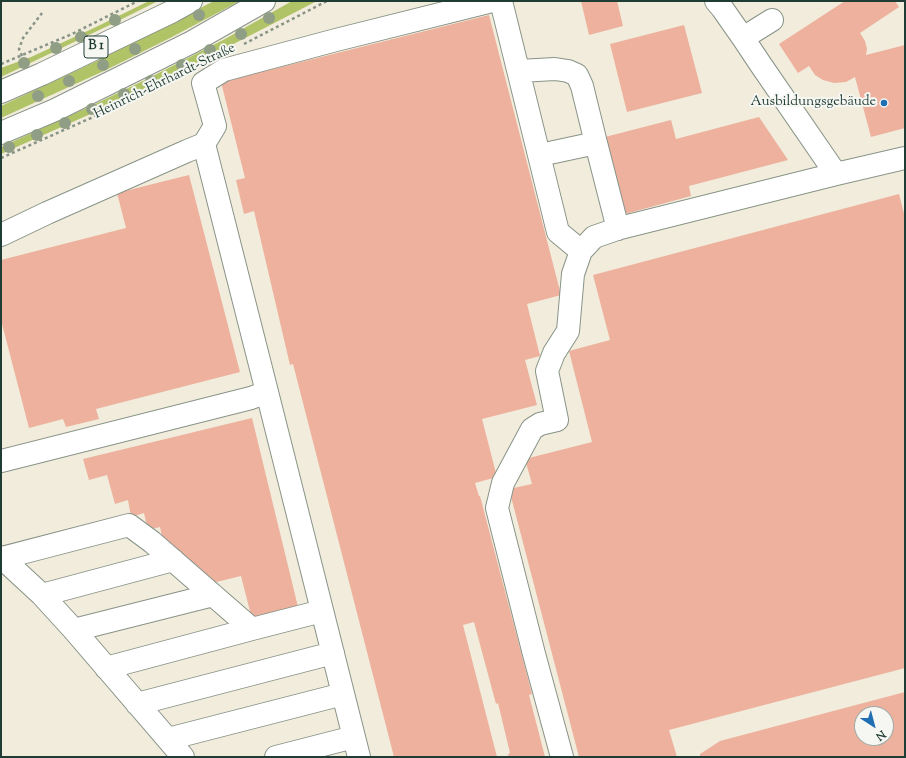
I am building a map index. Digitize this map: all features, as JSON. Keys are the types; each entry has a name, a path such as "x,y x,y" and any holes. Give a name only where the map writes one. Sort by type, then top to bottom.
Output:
{"main road":[{"name":"B 1","path":"1,92 173,11 191,1"},
{"name":"Heinrich-Ehrhardt-Straße","path":"1,133 55,110 192,42 264,1"},
{"path":"1,235 46,213 204,144 215,126 203,83 224,70 492,1"},
{"path":"501,1 558,232 581,251"},
{"path":"723,3 743,38 836,174"},
{"path":"743,38 772,20"},
{"path":"519,71 555,69 568,71 577,75 582,86 618,229"},
{"path":"540,155 596,143"},
{"path":"204,144 356,747 276,757"},
{"path":"562,757 497,508 503,483 532,429 540,424 556,420 547,371 554,353 568,331 573,274 581,251 594,238 618,229 905,158"},
{"path":"1,461 243,400 267,392"},
{"path":"1,557 129,525 152,542 252,630"},
{"path":"1,557 42,596 74,630 183,757"},
{"path":"42,596 173,560"},
{"path":"74,630 212,595"},
{"path":"106,668 322,611"},
{"path":"137,704 333,653"},
{"path":"168,739 343,694"}],"path":[{"path":"1,64 72,34 138,1"},
{"name":"Heinrich-Ehrhardt-Straße","path":"241,45 327,1"},
{"path":"22,56 19,49 23,38 42,13"},
{"name":"Heinrich-Ehrhardt-Straße","path":"1,158 100,114 195,69"}],"green space":[{"path":"149,1 158,1 1,77 1,68 31,57"},
{"path":"214,1 240,1 106,70 1,118 1,106 99,60"},
{"path":"292,1 317,1 185,69 95,112 1,154 1,147 149,78 225,39"}],"building":[{"path":"581,1 617,1 623,26 589,35"},
{"path":"845,1 895,1 899,7 860,33 865,41 867,49 866,55 905,45 905,128 871,137 855,77 846,82 834,83 823,80 815,75 809,66 798,73 779,44"},
{"path":"489,15 561,295 527,304 540,356 525,360 537,405 482,419 497,477 475,483 480,496 532,694 529,695 545,757 509,757 508,754 510,753 498,703 496,704 474,622 463,625 497,757 394,757 293,364 290,365 254,211 244,214 236,180 245,178 221,82"},
{"path":"684,25 702,93 627,112 610,44"},
{"path":"759,117 788,160 689,186 691,196 625,214 605,137 671,120 676,139"},
{"path":"189,175 240,372 96,409 99,419 66,427 63,419 29,428 1,320 1,260 126,228 117,193"},
{"path":"899,194 905,217 905,668 669,730 677,757 579,757 509,489 532,484 525,459 592,442 569,351 610,340 593,275"},
{"path":"252,418 299,611 253,623 241,576 208,584 164,545 160,527 148,530 144,513 131,517 128,500 115,504 107,475 89,480 83,459"},
{"path":"905,692 905,757 700,757 700,754 720,741"}],"place":[{"name":"Ausbildungsgebäude","path":"884,103"}]}
